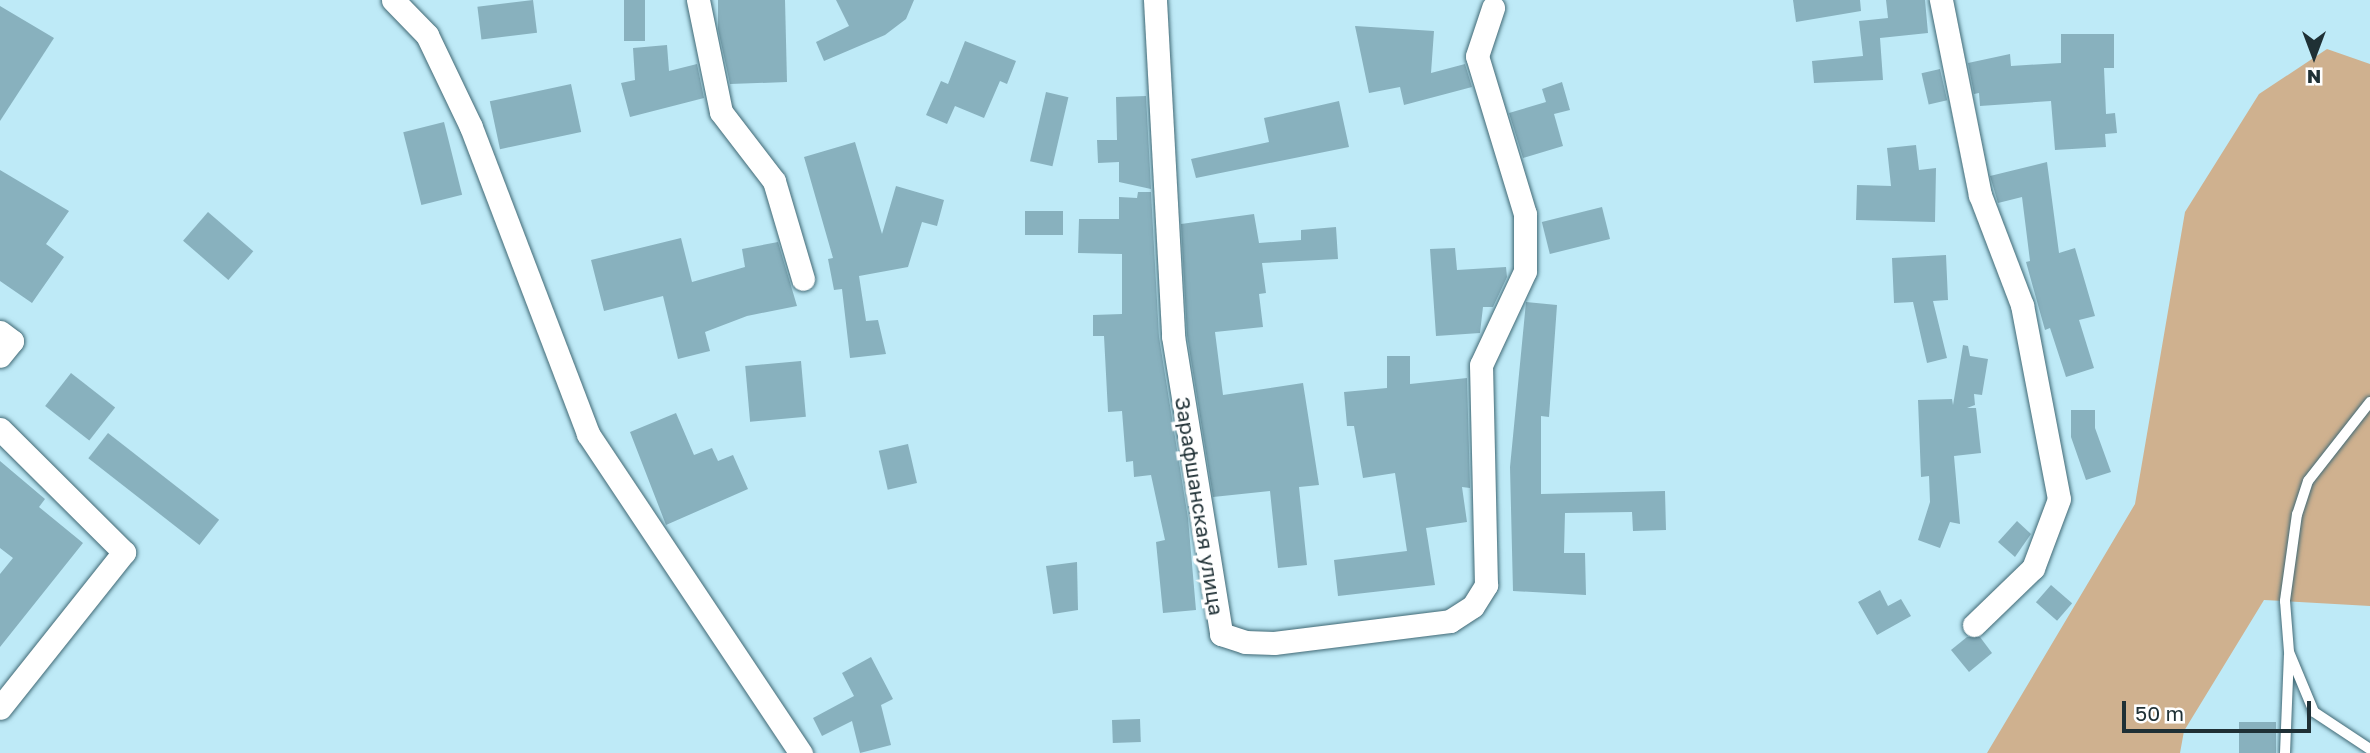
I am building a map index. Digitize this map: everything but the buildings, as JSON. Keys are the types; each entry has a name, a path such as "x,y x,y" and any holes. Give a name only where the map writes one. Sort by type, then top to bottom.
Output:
{"street":[{"path":"393,0 427,35 471,127 588,434 801,753"},
{"path":"698,0 721,112 774,181 803,279"},
{"name":"Зарафшанская улица","path":"1155,0 1173,336 1221,634 1245,642 1274,643 1450,621 1473,606 1486,585 1481,365 1525,271 1525,214 1477,56 1493,8"},
{"path":"1941,0 1980,195 2022,305 2059,499 2033,568 1974,625"},
{"path":"0,332 12,341 0,356"},
{"path":"0,429 124,552 0,708"}],"lane":[{"path":"2285,753 2290,652 2285,601 2297,514 2308,481 2370,402"},
{"path":"2290,652 2314,712 2370,749"}],"shaded area":[{"path":"2327,49 2370,64 2370,606 2264,600 2184,731 2180,753 1987,753 2135,504 2185,212 2259,94"}]}
